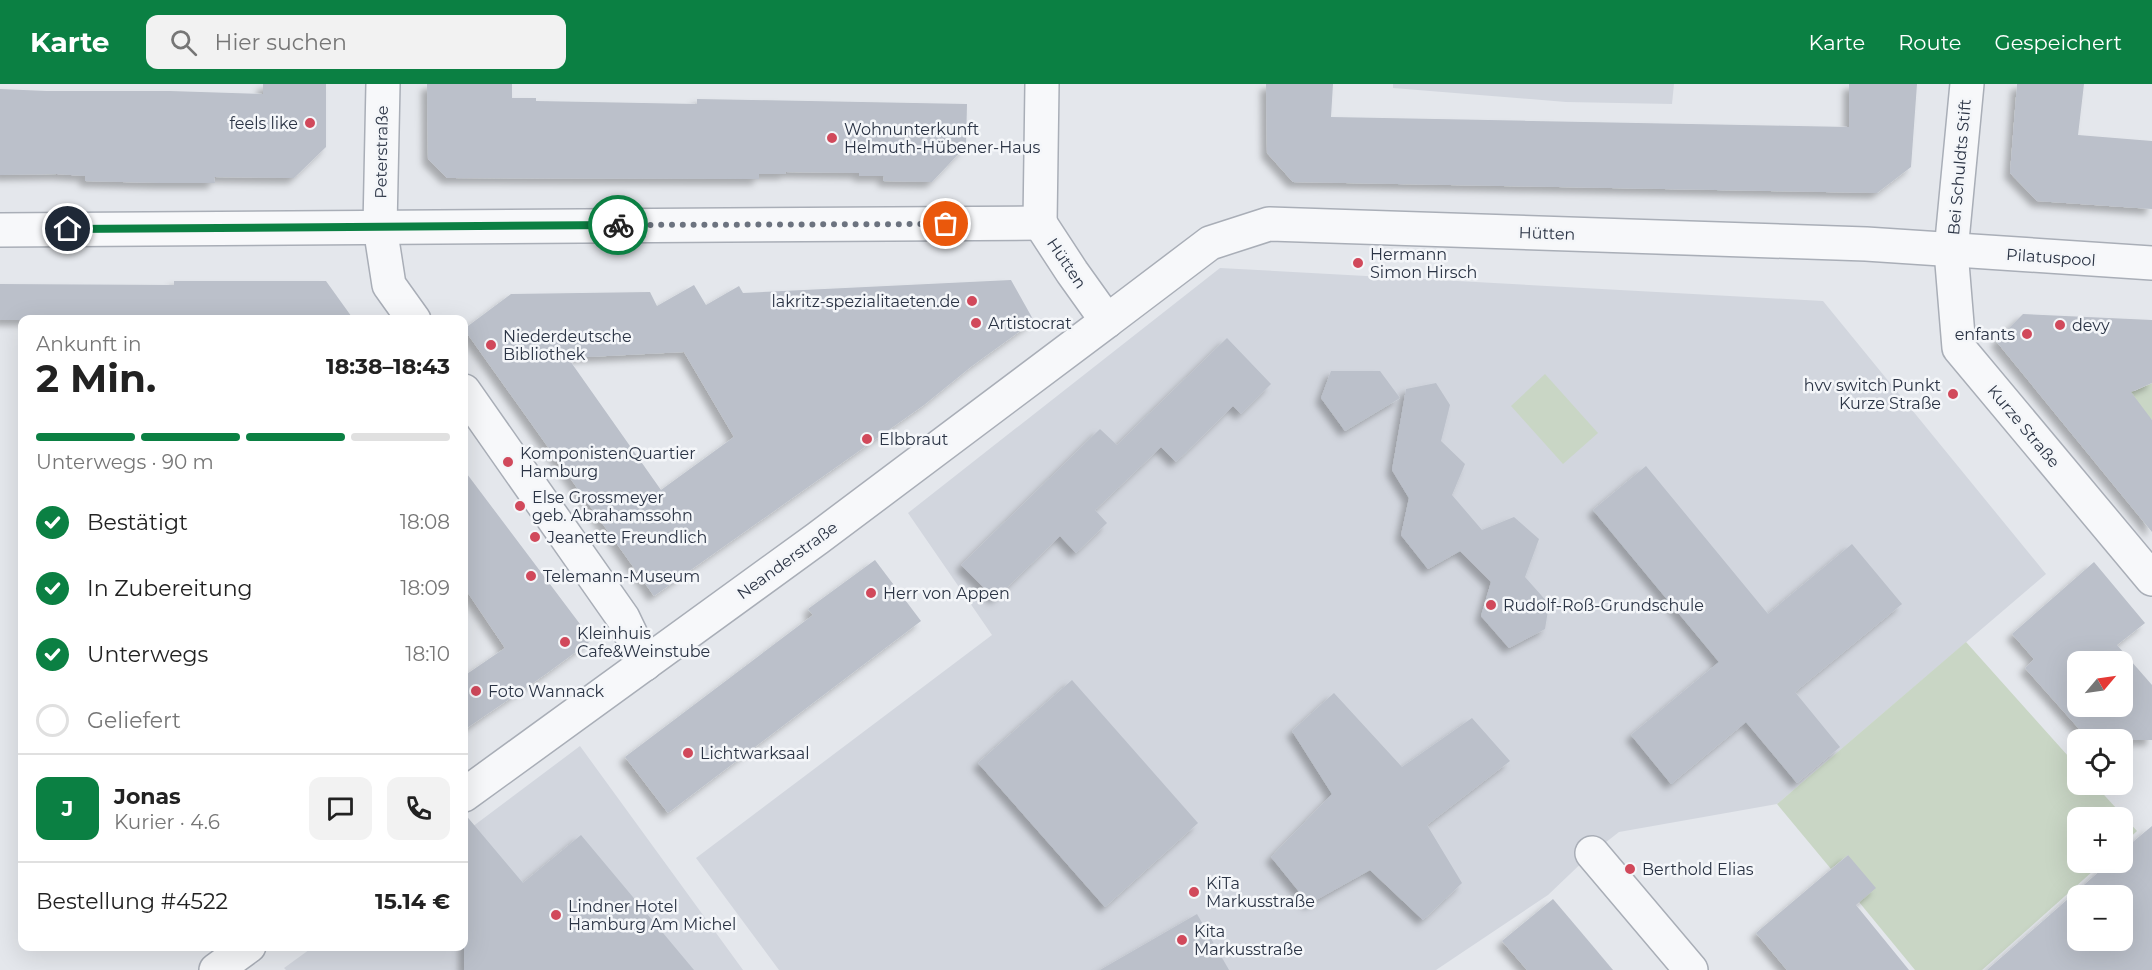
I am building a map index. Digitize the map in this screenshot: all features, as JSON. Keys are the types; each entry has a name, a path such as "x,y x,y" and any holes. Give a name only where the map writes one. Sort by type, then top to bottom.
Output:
{"street":[{"name":"Peterstraße","path":"383,84 380,227 389,285 410,315"},
{"path":"1040,223 1042,84"},
{"name":"Bei Schuldts Stift","path":"1951,251 1967,84"},
{"name":"Hütten","path":"0,230 1040,223 1107,321 1210,243 1269,224 1866,244 1951,251"},
{"name":"Pilatuspool","path":"1951,251 2152,263"},
{"name":"Kurze Straße","path":"1951,251 1959,348 2152,579"},
{"name":"Neanderstraße","path":"468,792 818,538 1107,321"},
{"path":"468,397 623,618 645,664"},
{"path":"1592,853 1691,970"},
{"path":"216,970 242,951"}],"shaded area":[{"path":"1393,84 1674,84 1672,104 1566,102 1393,88"},
{"name":"Rudolf-Roß-Grundschule","path":"1220,268 1823,301 2046,574 1777,804 1619,832 1592,853 1548,895 1436,970 779,970 696,858 992,635 908,513"},
{"path":"580,746 743,970 286,970 284,968 307,951 468,951 468,830"}],"green space":[{"path":"1545,374 1598,433 1563,464 1511,406"},
{"path":"2152,383 2152,420 2111,388 2135,391"},
{"path":"1966,642 2067,755 2067,795 2104,795 2115,807 2067,807 2067,873 2091,873 2077,885 2067,885 2067,894 1982,970 1915,970 1859,902 1848,855 1831,869 1777,804"}],"building":[{"path":"263,84 326,84 326,147 294,178 214,177 215,183 160,183 85,181 85,176 57,174 0,175 0,89 263,94"},
{"path":"427,84 512,84 512,98 536,98 536,101 697,104 697,99 967,104 966,146 932,182 883,181 884,176 859,176 859,173 785,172 786,174 759,174 759,179 447,178 428,159"},
{"path":"1266,84 1333,84 1331,117 1849,127 1849,84 1917,84 1911,167 1877,193 1293,182 1267,153"},
{"path":"2017,84 2084,84 2078,135 2152,141 2152,209 2037,201 2010,173"},
{"path":"1011,280 1034,321 972,366 924,405 654,596 468,335 468,326 511,294 650,292 657,306 694,285 706,305 739,286 743,293","holes":["684,352 734,437 661,490 568,358"]},
{"path":"174,281 326,281 350,315 18,315 18,320 0,320 0,284 174,285"},
{"path":"2023,314 2152,320 2152,383 2131,392 2152,420 2152,532 1996,341"},
{"path":"1227,338 1271,384 1241,414 1233,406 1176,462 1161,447 1095,510 1107,523 1076,553 1060,536 995,599 961,565 1100,429 1117,445"},
{"path":"1331,371 1380,371 1400,398 1345,431 1321,398"},
{"path":"1436,383 1450,405 1441,441 1465,464 1452,495 1482,530 1514,517 1539,539 1525,577 1549,604 1545,629 1509,648 1481,616 1491,582 1460,551 1428,569 1401,535 1409,498 1392,470 1406,389"},
{"path":"1646,466 1768,614 1852,544 1902,604 1795,692 1840,747 1797,783 1746,722 1671,784 1631,735 1719,662 1593,510"},
{"path":"468,475 592,640 468,727 468,673 505,648 468,593"},
{"path":"875,560 921,621 668,813 625,757 813,615 808,609"},
{"path":"2094,562 2145,623 2117,645 2122,651 2067,651 2067,715 2025,668 2034,659 2012,634"},
{"path":"2133,663 2152,685 2152,740 2133,740 2133,729 2079,729 2069,717 2133,717"},
{"path":"1072,680 1198,823 1105,907 978,763"},
{"path":"1334,693 1402,767 1472,718 1510,761 1427,825 1462,883 1423,920 1370,870 1309,904 1271,857 1332,794 1292,731"},
{"name":"Lindner Hotel Hamburg Am Michel","path":"468,818 523,883 581,835 694,970 464,970 464,951 468,951"},
{"path":"2152,826 2152,970 1987,970 2067,900 2067,951 2133,951 2133,885 2084,885 2097,873 2133,873 2133,842"},
{"path":"1848,855 1876,888 1856,905 1909,970 1787,970 1756,933"},
{"path":"1553,899 1613,970 1527,970 1502,941"},
{"name":"Kita Markusstraße","path":"1197,914 1229,970 1100,970"}],"way so far":[{"path":"618,225 946,224"}],"place":[{"name":"feels like","path":"310,123"},
{"name":"Wohnunterkunft Helmuth-Hübener-Haus","path":"832,138"},
{"name":"Hermann Simon Hirsch","path":"1358,263"},
{"name":"lakritz-spezialitaeten.de","path":"972,301"},
{"name":"Artistocrat","path":"976,323"},
{"name":"devy","path":"2060,325"},
{"name":"enfants","path":"2027,334"},
{"name":"Niederdeutsche Bibliothek","path":"491,345"},
{"name":"hvv switch Punkt Kurze Straße","path":"1953,394"},
{"name":"Elbbraut","path":"867,439"},
{"name":"KomponistenQuartier Hamburg","path":"508,462"},
{"name":"Else Grossmeyer geb. Abrahamssohn","path":"520,506"},
{"name":"Jeanette Freundlich","path":"535,537"},
{"name":"Telemann-Museum","path":"531,576"},
{"name":"Herr von Appen","path":"871,593"},
{"name":"Rudolf-Roß-Grundschule","path":"1491,605"},
{"name":"Kleinhuis Cafe&Weinstube","path":"565,642"},
{"name":"Foto Wannack","path":"476,691"},
{"name":"Lichtwarksaal","path":"688,753"},
{"name":"Berthold Elias","path":"1630,869"},
{"name":"KiTa Markusstraße","path":"1194,892"},
{"name":"Lindner Hotel Hamburg Am Michel","path":"556,915"},
{"name":"Kita Markusstraße","path":"1182,940"}],"route":[{"path":"68,229 618,225"}]}
